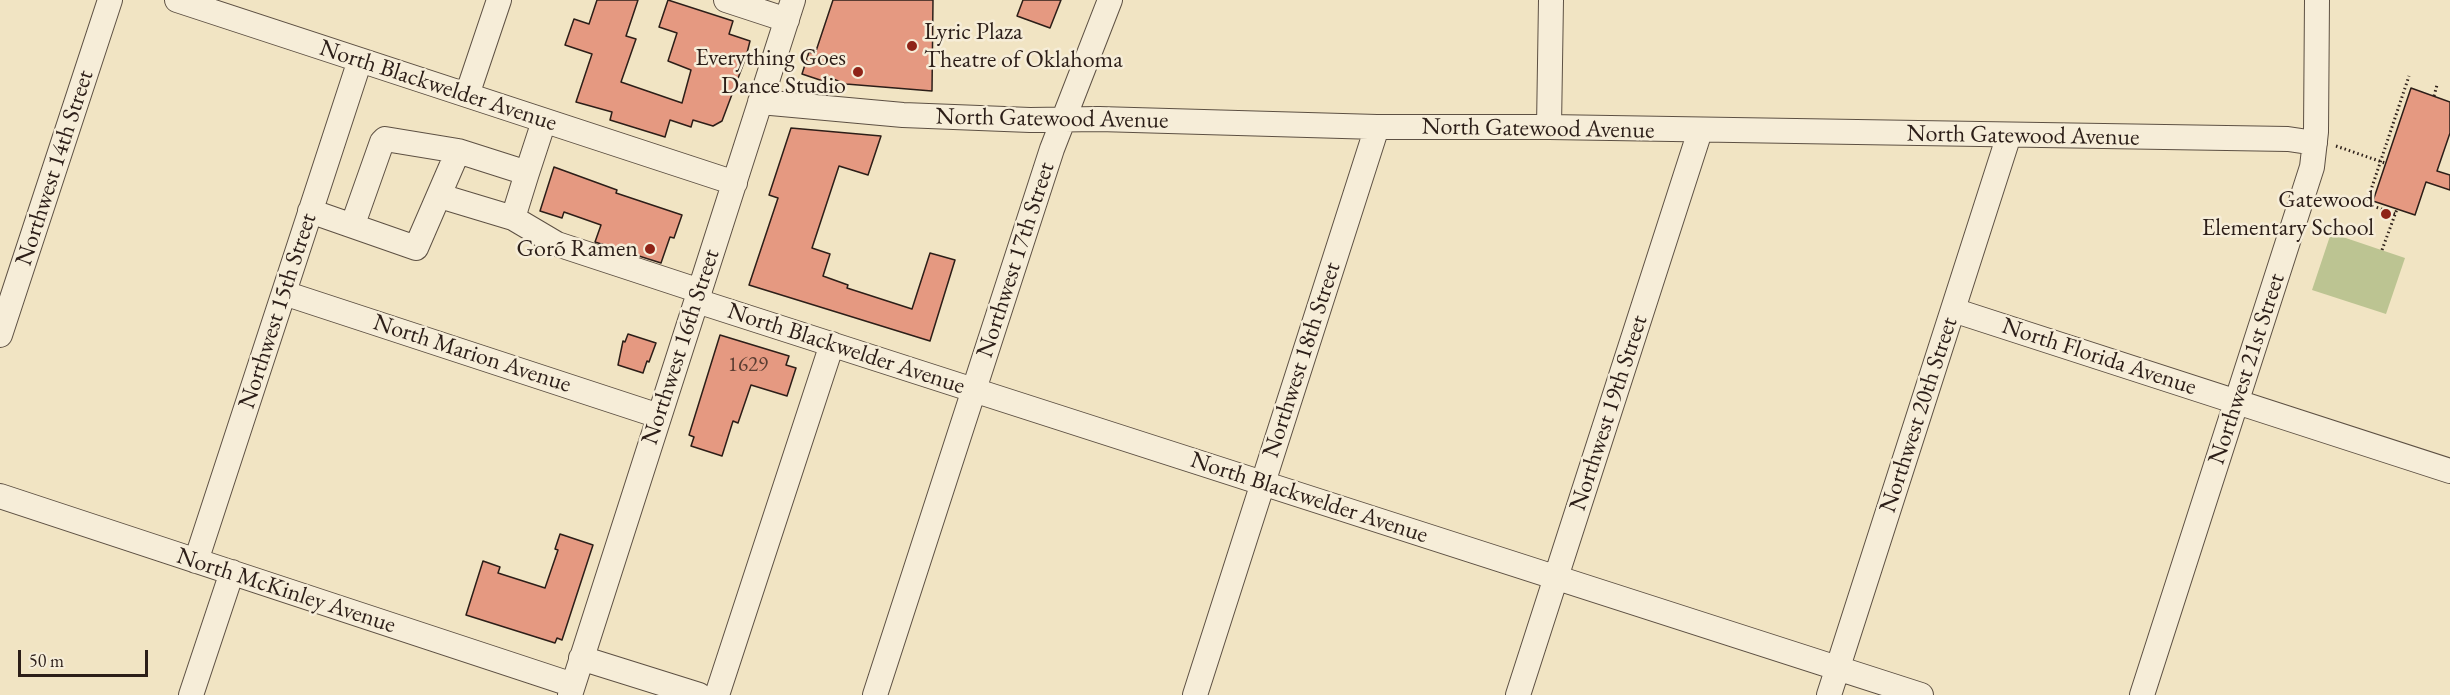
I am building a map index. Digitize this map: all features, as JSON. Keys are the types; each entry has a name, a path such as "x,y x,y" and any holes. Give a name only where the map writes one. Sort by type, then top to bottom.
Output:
{"street":[{"name":"Northwest 14th Street","path":"0,335 110,0"},
{"path":"467,95 498,0"},
{"path":"726,0 790,10"},
{"name":"Northwest 17th Street","path":"875,695 1052,149 1110,0"},
{"path":"1549,127 1551,0"},
{"name":"Northwest 21st Street","path":"2142,695 2312,167 2325,145 2317,0"},
{"name":"North Blackwelder Avenue","path":"190,2 735,183"},
{"name":"Northwest 16th Street","path":"571,690 790,10"},
{"name":"Northwest 15th Street","path":"196,561 360,60"},
{"name":"North Gatewood Avenue","path":"760,102 903,115 1377,127 1549,127 2288,140 2325,145"},
{"path":"513,218 544,121"},
{"name":"Northwest 18th Street","path":"1195,695 1377,127"},
{"name":"Northwest 19th Street","path":"1518,695 1700,131"},
{"name":"Northwest 20th Street","path":"1828,695 2009,135"},
{"path":"353,224 385,139 458,151 527,173"},
{"path":"310,211 353,224 416,248 458,151"},
{"name":"North Blackwelder Avenue","path":"440,196 513,218 557,244 832,344 1921,695"},
{"name":"North Marion Avenue","path":"284,293 659,416"},
{"name":"North Florida Avenue","path":"1953,310 2450,471"},
{"path":"717,695 832,344"},
{"name":"North McKinley Avenue","path":"0,496 232,572 571,690"},
{"path":"192,695 232,572"},
{"path":"581,658 699,695"}],"path":[{"path":"826,62 837,63"},
{"path":"2395,214 2370,205 2368,199 2409,76"},
{"path":"2434,96 2437,85"},
{"path":"2325,145 2385,164"},
{"path":"2382,250 2397,209"}],"green space":[{"path":"2331,233 2405,258 2386,314 2312,290"}],"building":[{"path":"597,0 638,0 626,36 636,39 621,82 682,103 691,70 668,61 677,33 659,27 668,0 733,21 729,34 750,41 722,121 713,126 693,120 691,127 670,120 665,137 610,120 612,112 576,102 592,54 565,45 574,19 589,24"},
{"path":"833,0 933,0 932,91 846,84 828,77 826,82 802,74 809,52 815,54"},
{"path":"1023,0 1061,0 1050,28 1017,16"},
{"path":"2411,88 2450,102 2450,133 2437,171 2450,175 2450,190 2426,182 2415,215 2373,201"},
{"path":"791,128 881,136 868,175 839,166 812,248 830,254 823,276 848,285 847,288 912,309 930,253 955,260 930,341 749,285 778,198 769,195"},
{"path":"554,167 617,190 616,193 682,215 674,238 670,237 661,263 595,242 601,225 564,212 562,218 540,211"},
{"path":"628,334 656,343 643,373 618,365 623,341 625,342"},
{"path":"720,335 789,356 786,365 796,368 787,396 751,385 738,423 733,421 722,456 691,446 694,437 689,435"},
{"path":"560,534 593,545 562,640 557,638 555,643 466,615 483,561 500,567 498,573 545,588 558,550 555,549"}],"place":[{"name":"Lyric Plaza Theatre of Oklahoma","path":"912,46"},
{"name":"Everything Goes Dance Studio","path":"858,72"},
{"name":"Gatewood Elementary School","path":"2386,214"},
{"name":"Gorõ Ramen","path":"650,249"}]}
